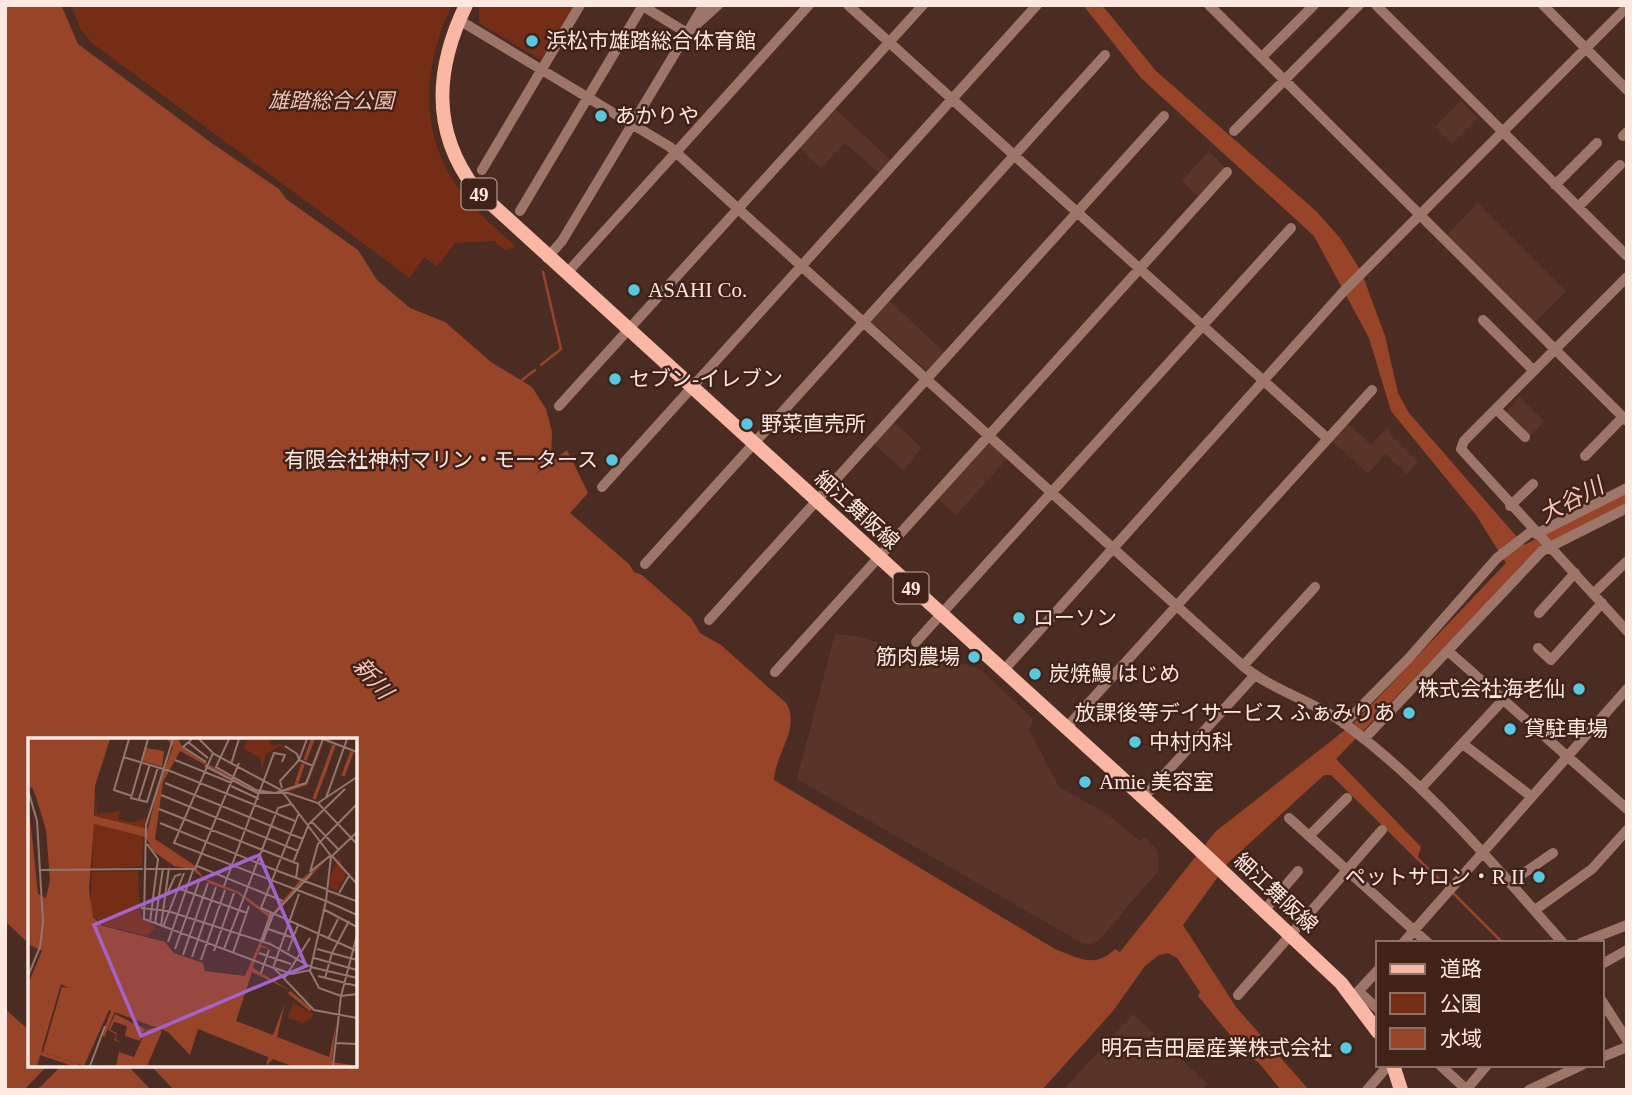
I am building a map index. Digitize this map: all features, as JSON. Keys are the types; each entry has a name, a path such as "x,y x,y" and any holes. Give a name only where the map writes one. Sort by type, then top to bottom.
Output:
{"main road":[{"name":"細江舞阪線","path":"466,5 446,53 441,84 442,115 449,145 475,189 1143,798 1263,912 1357,994 1376,1028"},
{"path":"1394,1067 1401,1090"}],"street":[{"path":"482,170 580,5"},
{"path":"548,258 562,241 704,5"},
{"path":"687,33 718,5"},
{"path":"566,274 809,5"},
{"path":"848,5 1328,439"},
{"path":"559,406 923,5"},
{"path":"601,486 1037,5"},
{"path":"1209,5 1625,419 1584,456"},
{"path":"1262,57 1314,5"},
{"path":"1234,131 1359,5"},
{"path":"1376,5 1627,256"},
{"path":"1543,5 1627,90"},
{"path":"520,211 642,6 687,33"},
{"path":"1003,671 1343,292 1627,7"},
{"path":"459,20 633,123 676,152 1243,666 1346,725 1421,789 1511,881 1561,941"},
{"path":"645,564 1105,55"},
{"path":"709,620 1164,117"},
{"path":"1555,185 1597,143"},
{"path":"1578,207 1620,166"},
{"path":"775,673 1227,172"},
{"path":"916,642 1291,228"},
{"path":"1627,277 1464,441 1461,449 1510,506 1627,631"},
{"path":"1483,320 1534,371"},
{"path":"1066,728 1372,390"},
{"path":"1496,409 1525,437"},
{"path":"1510,506 1533,484"},
{"path":"1541,539 1627,488"},
{"path":"1346,725 1499,556 1521,539 1541,539 1627,508"},
{"path":"1362,738 1542,551 1541,539"},
{"path":"1593,594 1626,562"},
{"path":"1539,613 1575,573"},
{"path":"1243,666 1315,587"},
{"path":"1538,648 1550,660 1602,603"},
{"path":"1448,651 1627,809"},
{"path":"1143,798 1255,675"},
{"path":"1405,941 1627,689"},
{"path":"1421,789 1503,700"},
{"path":"1463,744 1532,797"},
{"path":"1309,836 1347,798"},
{"path":"1289,818 1426,941"},
{"path":"1238,995 1382,830"},
{"path":"1535,910 1592,869 1627,830"},
{"path":"1511,881 1553,853"},
{"path":"1263,912 1298,871"},
{"path":"1586,941 1627,925"},
{"path":"1604,963 1627,950"},
{"path":"1376,972 1357,994 1376,1008"},
{"path":"1604,1004 1627,1040"},
{"path":"1604,1056 1627,1047"},
{"path":"1367,1090 1388,1067"},
{"path":"1442,1067 1467,1090 1485,1067"},
{"path":"1529,1090 1578,1067"}],"shaded area":[{"path":"1461,101 1478,118 1452,144 1435,127"},
{"path":"834,108 892,161 880,174 845,143 821,168 798,147"},
{"path":"1209,151 1226,169 1200,198 1182,181"},
{"path":"1478,203 1566,291 1535,322 1447,235"},
{"path":"888,300 945,353 928,372 870,320"},
{"path":"1519,396 1544,421 1529,437 1505,414"},
{"path":"893,421 922,448 903,470 873,443"},
{"path":"1346,422 1371,445 1387,427 1392,436 1418,462 1407,474 1385,454 1368,474 1331,440"},
{"path":"988,442 1007,459 956,515 937,498"},
{"path":"835,634 855,636 917,653 921,649 981,670 1033,719 1029,730 1059,787 1107,814 1140,841 1145,837 1158,851 1159,870 1099,940 1092,944 1082,943 797,779"},
{"path":"1133,1014 1208,1084 1203,1090 1063,1090"}],"green space":[{"name":"雄踏総合公園","path":"71,5 452,5 434,54 429,104 432,129 450,176 472,205 516,247 505,250 494,241 455,243 437,266 424,257 410,278 92,43 80,28"},
{"name":"浜松市雄踏総合体育館","path":"479,5 576,5 541,60 479,23"}],"water":[{"name":"新川","path":"5,5 61,5 78,44 213,144 279,189 286,199 358,250 377,280 410,308 445,322 491,362 532,387 546,409 552,432 551,460 533,476 567,450 588,493 570,513 629,564 634,572 642,575 691,618 700,633 721,645 787,704 791,723 774,780 1055,949 1079,958 1100,959 1115,949 1120,952 1215,832 1354,723 1506,563 1476,515 1391,411 1369,338 1314,236 1141,78 1083,5 1102,5 1156,71 1317,212 1340,238 1361,271 1385,336 1398,393 1409,413 1524,545 1627,493 1627,504 1539,549 1336,759 1421,847 1417,860 1331,775 1324,775 1228,863 1183,925 1236,1007 1309,1090 1281,1090 1259,1063 1244,1052 1198,996 1200,992 1177,958 1168,953 1159,955 1145,966 1113,1011 1042,1090 174,1090 152,1067 357,1067 357,738 28,738 28,943 5,921"},
{"path":"5,1009 28,1029 28,1067 46,1067 24,1090 5,1090"},
{"path":"60,1067 126,1067 151,1090 37,1090"}],"waterway":[{"path":"541,365 561,349 543,272"},
{"path":"522,380 535,370"},
{"path":"1416,857 1446,886"},
{"path":"1453,893 1501,941"}],"place":[{"name":"浜松市雄踏総合体育館","path":"532,41"},
{"name":"あかりや","path":"601,116"},
{"name":"ASAHI Co.","path":"634,290"},
{"name":"セブン-イレブン","path":"615,379"},
{"name":"野菜直売所","path":"747,424"},
{"name":"有限会社神村マリン・モータース","path":"612,460"},
{"name":"ローソン","path":"1019,618"},
{"name":"筋肉農場","path":"974,657"},
{"name":"炭焼鰻 はじめ","path":"1035,674"},
{"name":"株式会社海老仙","path":"1579,689"},
{"name":"放課後等デイサービス ふぁみりあ","path":"1409,713"},
{"name":"貸駐車場","path":"1510,729"},
{"name":"中村内科","path":"1135,742"},
{"name":"Amie 美容室","path":"1085,782"},
{"name":"ペットサロン・R II","path":"1539,877"},
{"name":"明石吉田屋産業株式会社","path":"1346,1048"}],"water label":[{"name":"大谷川","path":"1571,500"}]}
